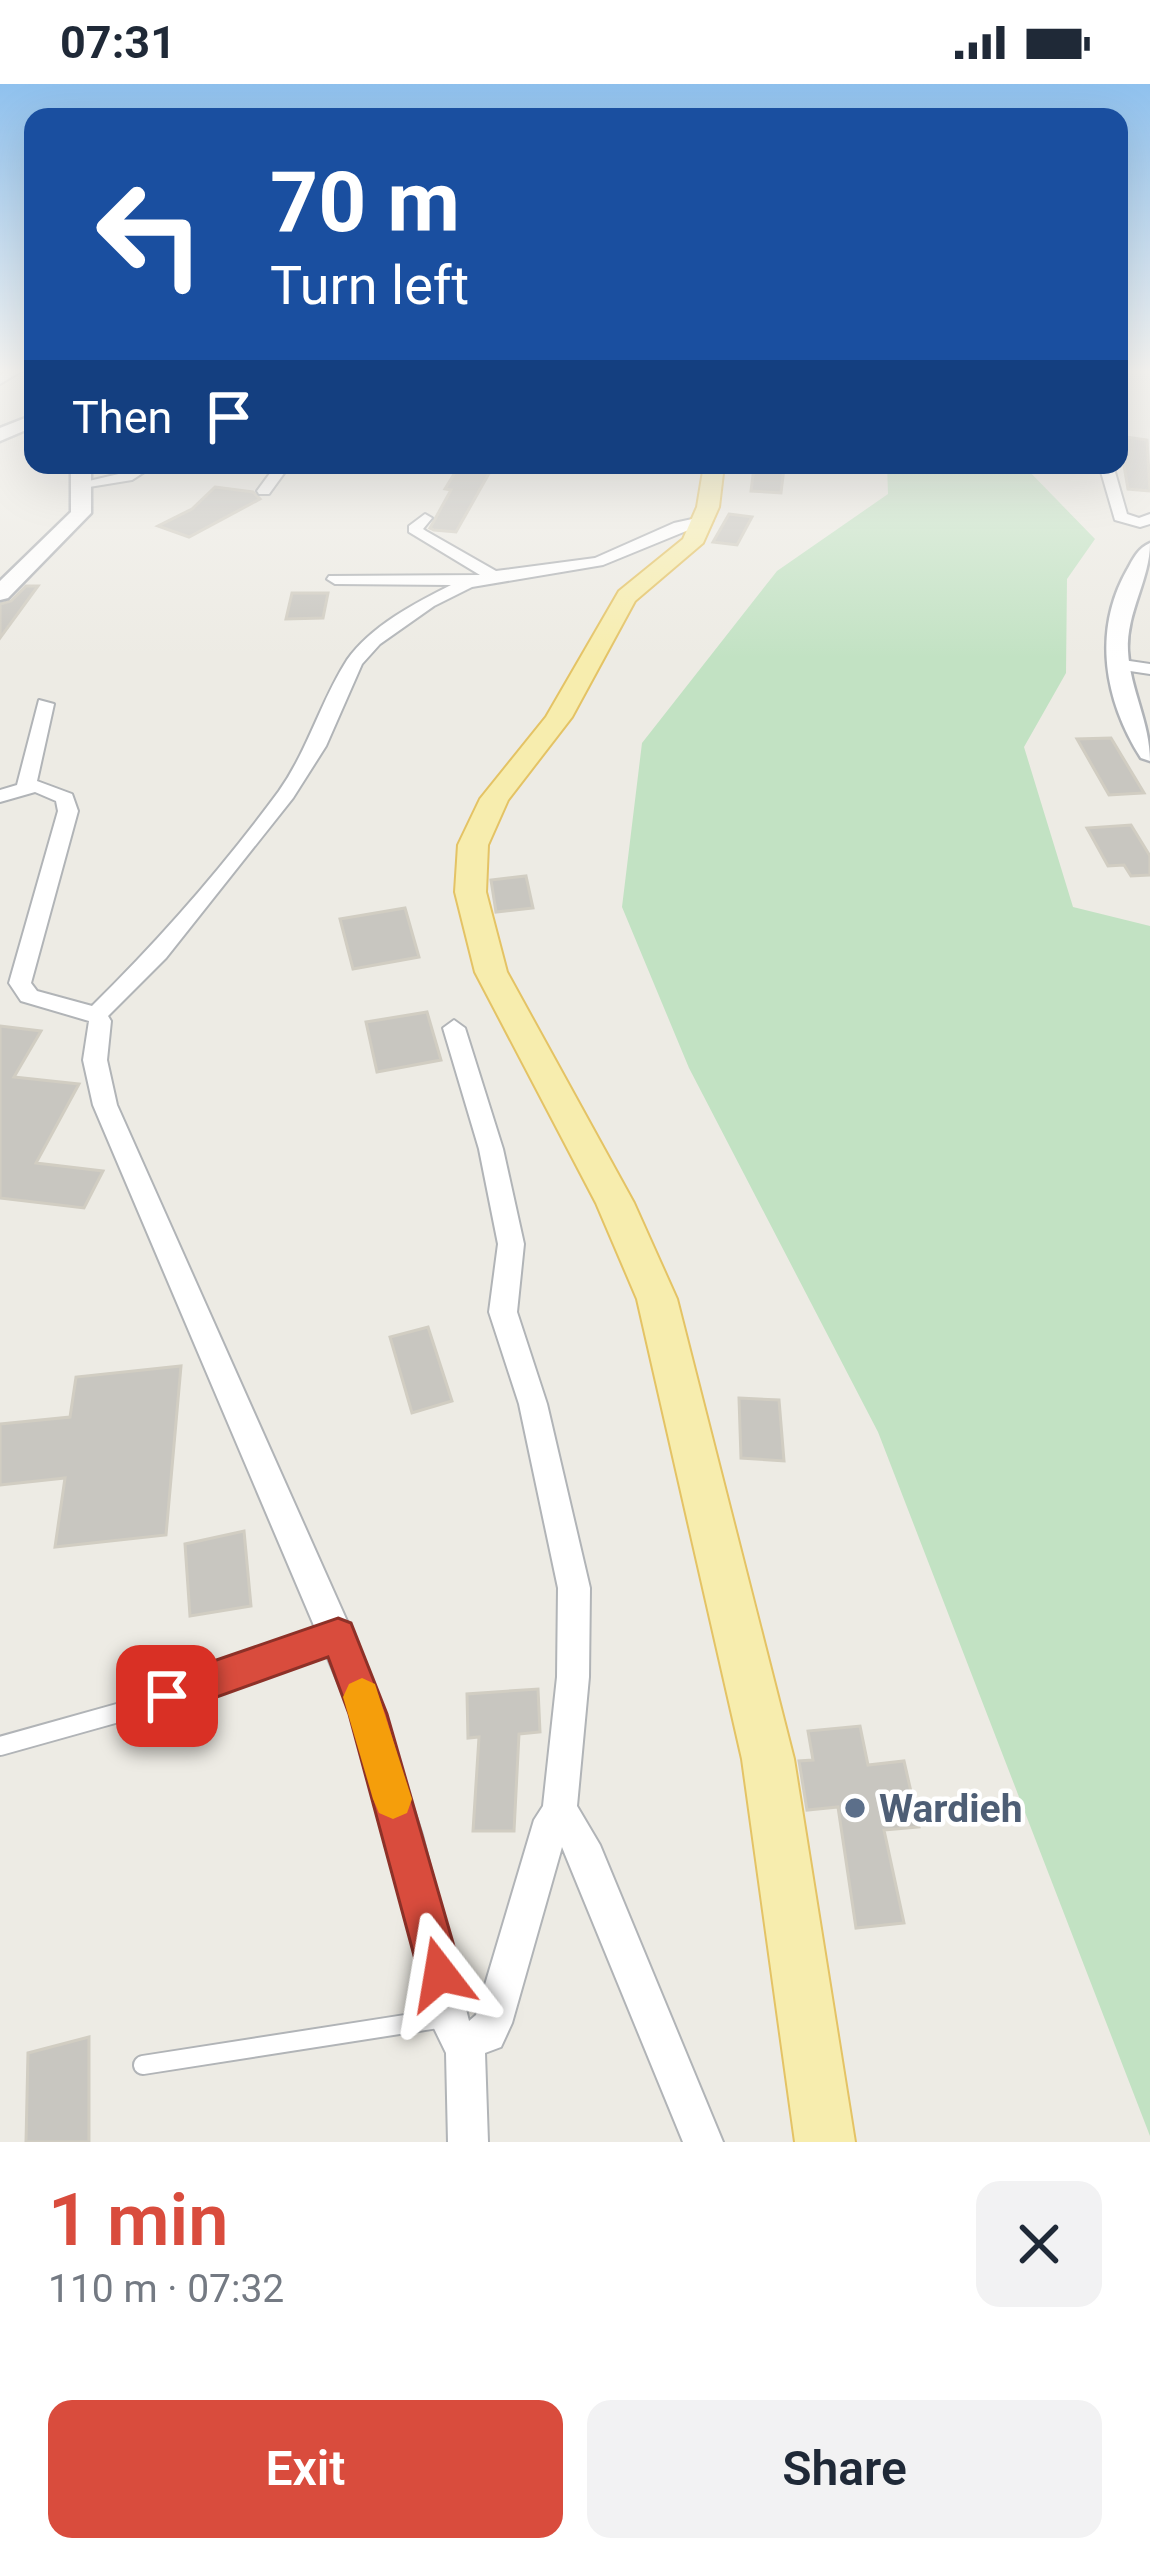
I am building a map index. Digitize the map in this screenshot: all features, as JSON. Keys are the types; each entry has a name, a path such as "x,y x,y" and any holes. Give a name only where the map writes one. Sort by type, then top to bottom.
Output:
{"main road":[{"path":"713,474 706,520 687,551 627,596 555,724 493,798 471,843 470,877 478,932 491,972 615,1202 657,1299 768,1760 825,2142"}],"street":[{"path":"0,593 81,513 82,474 132,474"},
{"path":"264,491 276,474"},
{"path":"1108,474 1120,517 1140,523 1150,518"},
{"path":"425,518 414,530 444,544 484,579"},
{"path":"335,579 484,579 598,562 679,526 706,520"},
{"path":"1150,549 1119,602 1116,664 1122,691 1150,753"},
{"path":"96,1015 158,952 286,794 316,746 362,651 428,603 484,579"},
{"path":"1116,664 1150,669"},
{"path":"45,704 13,792 56,791 65,798 68,811 20,982 28,996 96,1015 102,1028 95,1060 105,1105 338,1636 368,1714 456,2030 468,2142"},
{"path":"454,1028 491,1149 509,1235 503,1312 532,1404 574,1588 574,1677 559,1815 552,1820 498,2012 487,2033 456,2030"},
{"path":"559,1815 566,1818 587,1858 703,2142"}],"lane":[{"path":"0,1746 125,1711 338,1636"},
{"path":"143,2066 456,2030"}],"green space":[{"path":"887,474 1032,474 1095,539 1067,579 1066,673 1024,747 1073,907 1150,926 1150,2136 878,1432 689,1068 622,907 642,743 777,571 888,494"}],"building":[{"path":"1128,466 1149,466 1150,491 1128,489"},
{"path":"454,474 489,474 456,532 430,528 451,490 445,489"},
{"path":"753,474 783,474 781,493 751,491"},
{"path":"215,487 253,492 260,499 189,537 158,526 192,509"},
{"path":"729,514 752,517 737,545 713,542"},
{"path":"26,586 38,586 0,638 0,604 11,601"},
{"path":"292,593 328,593 323,618 286,619"},
{"path":"1111,738 1144,793 1109,795 1077,739"},
{"path":"1131,825 1150,856 1150,875 1131,876 1124,865 1108,866 1087,828"},
{"path":"526,876 533,908 496,912 491,880"},
{"path":"405,908 419,957 353,969 340,919"},
{"path":"427,1012 441,1060 377,1072 366,1022"},
{"path":"0,1026 41,1031 14,1077 79,1084 36,1163 103,1171 84,1208 0,1198"},
{"path":"428,1327 452,1401 412,1413 390,1337"},
{"path":"181,1366 166,1535 55,1547 65,1478 0,1485 0,1424 70,1417 76,1377"},
{"path":"739,1398 779,1400 784,1461 741,1458"},
{"path":"244,1531 251,1606 190,1616 185,1544"},
{"path":"538,1689 540,1732 519,1734 514,1831 473,1831 479,1737 468,1738 467,1694"},
{"path":"860,1726 868,1765 904,1761 919,1827 884,1830 904,1923 856,1928 838,1807 807,1810 799,1761 813,1760 808,1731"},
{"path":"89,2037 89,2142 26,2142 28,2053"}],"slow traffic":[{"path":"362,1697 393,1799"}],"place":[{"name":"Wardieh","path":"855,1808"}],"route":[{"path":"167,1696 338,1636 368,1714 440,1974"}]}
